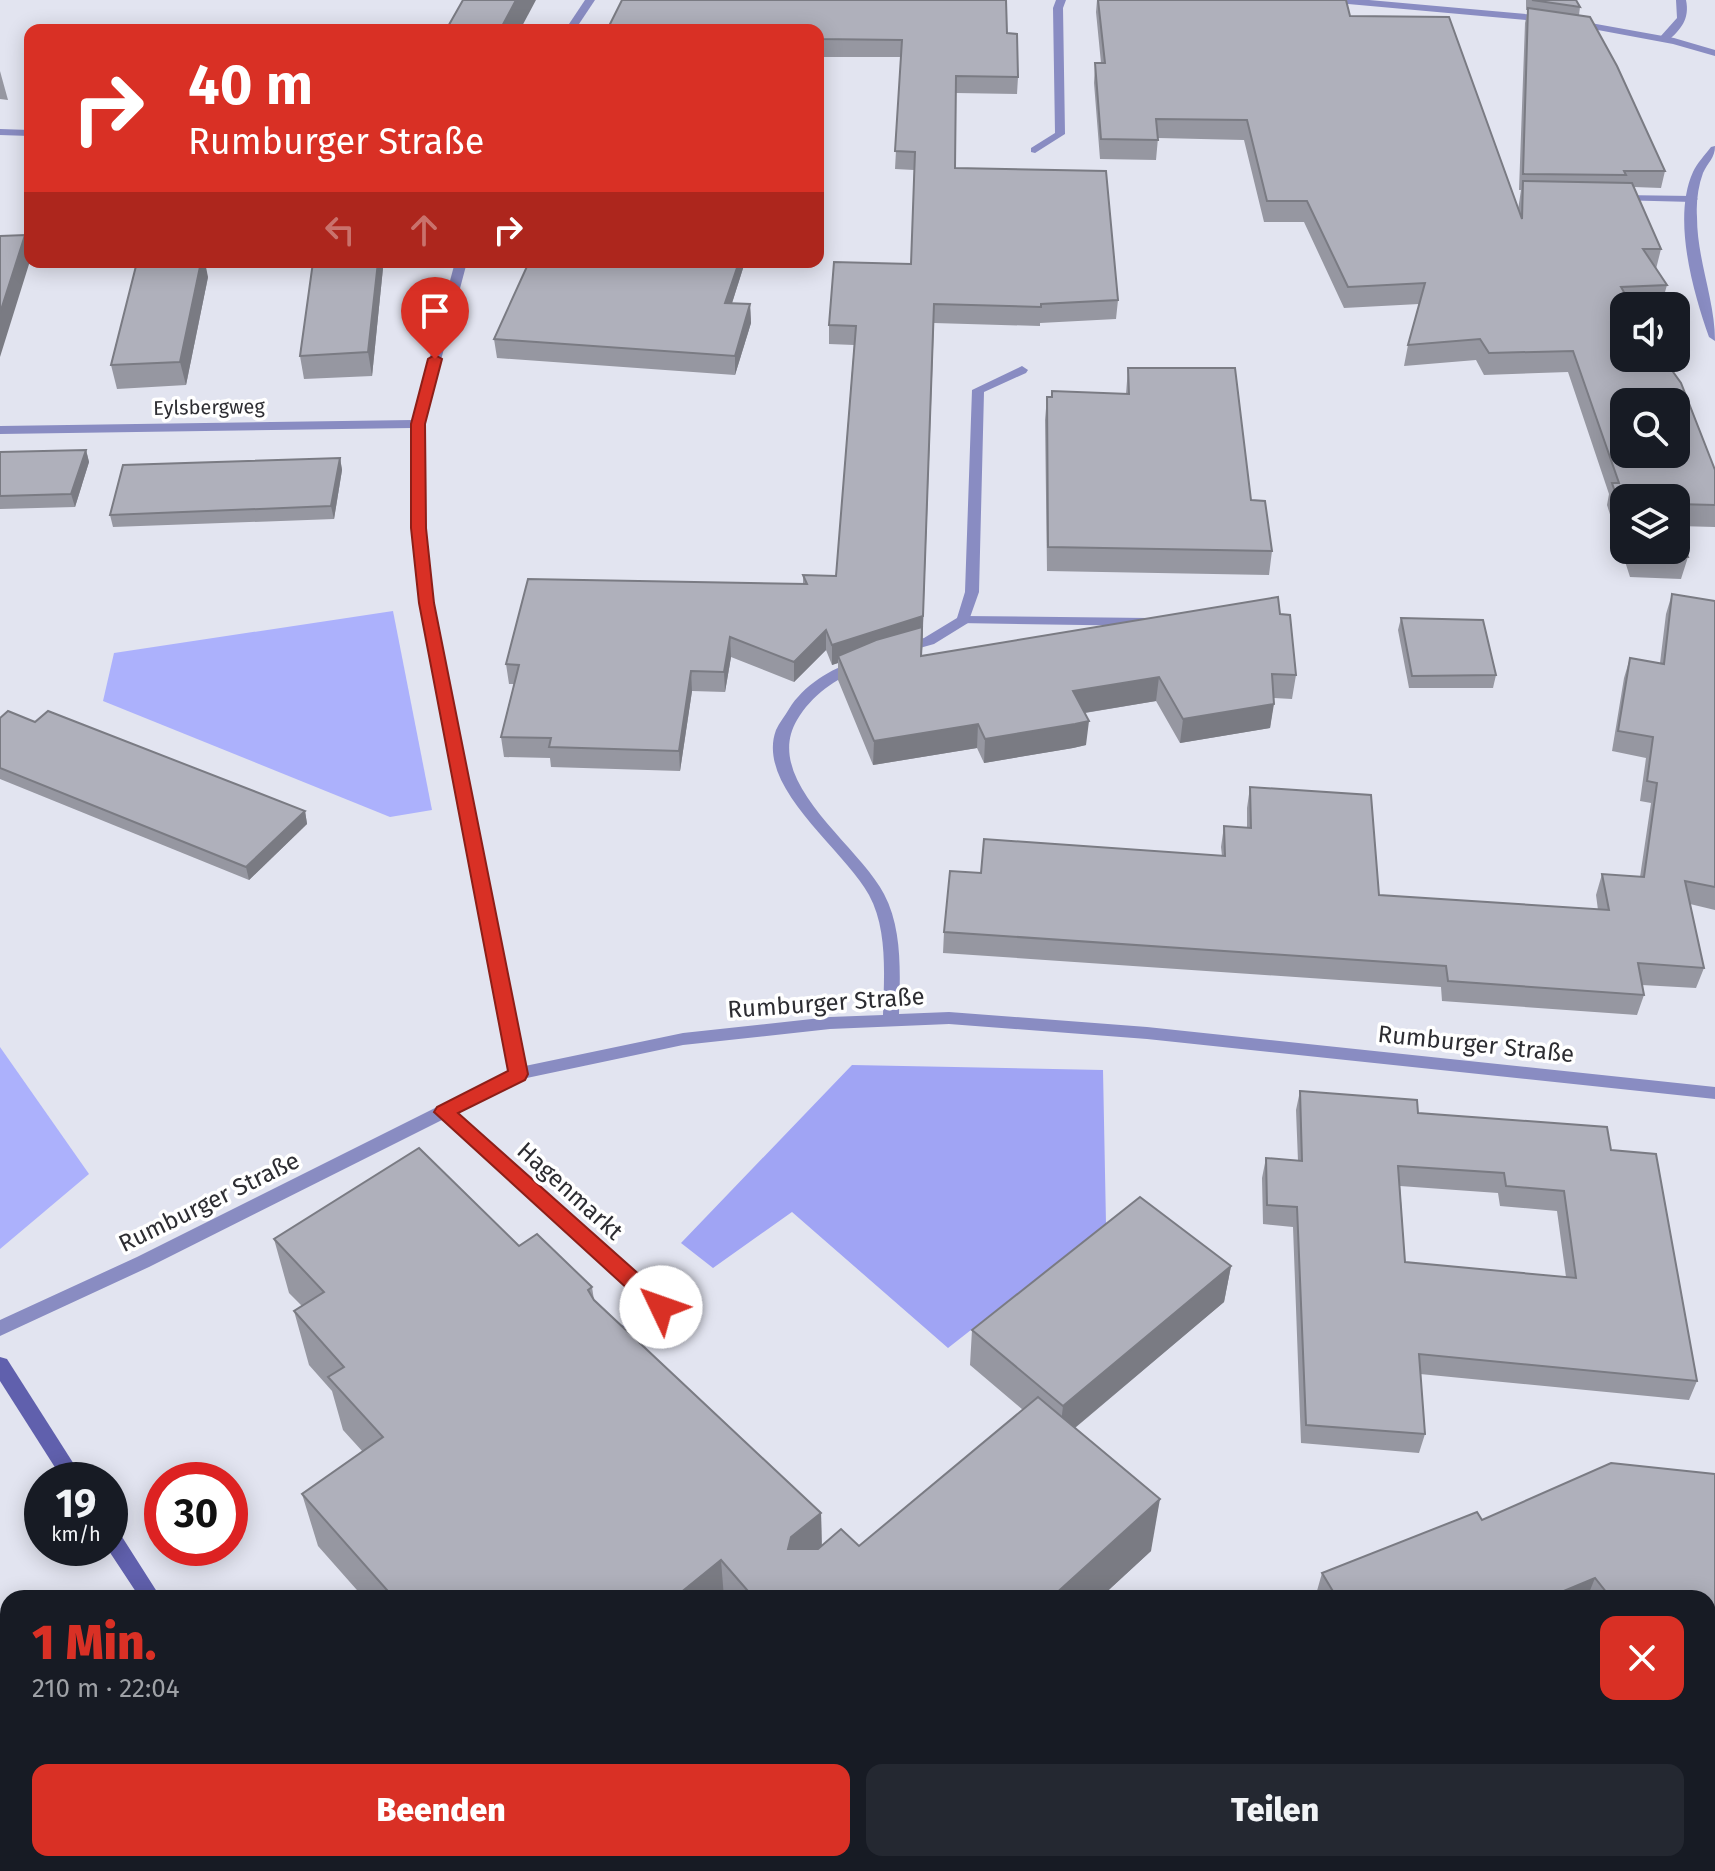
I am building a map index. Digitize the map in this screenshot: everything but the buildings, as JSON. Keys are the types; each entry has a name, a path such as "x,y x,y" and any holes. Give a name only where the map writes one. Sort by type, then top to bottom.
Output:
{"main road":[{"path":"0,1365 62,1462"},
{"path":"128,1563 146,1590"}],"street":[{"path":"574,24 590,0"},
{"path":"1035,150 1060,134 1058,8 1061,0"},
{"path":"1337,0 1406,2 1546,19 1664,39 1715,53"},
{"path":"1664,39 1680,25 1684,15 1681,0"},
{"path":"0,132 24,133"},
{"path":"1715,149 1697,174 1691,212 1698,284 1715,337"},
{"path":"1604,197 1693,199"},
{"path":"459,268 418,424 419,528 427,603 518,1074"},
{"path":"963,620 972,592 978,390 1022,370"},
{"name":"Eylsbergweg","path":"0,430 418,424"},
{"path":"891,1021 892,962 877,895 853,859 800,802 780,745 788,717 809,693 834,673 929,641 963,620 1170,622"},
{"name":"Rumburger Straße","path":"0,1328 143,1262 518,1074 683,1039 830,1023 949,1018 1147,1033 1715,1093"},
{"name":"Hagenmarkt","path":"444,1112 661,1307 610,1345 621,1356"}],"shaded area":[{"path":"393,611 432,810 390,817 103,701 114,653"},
{"path":"0,1047 89,1174 0,1249"},
{"path":"852,1065 1103,1070 1106,1224 948,1348 792,1212 713,1268 681,1243"}],"route":[{"path":"435,359 418,424 419,528 427,603 518,1074 444,1112 661,1307"}]}
